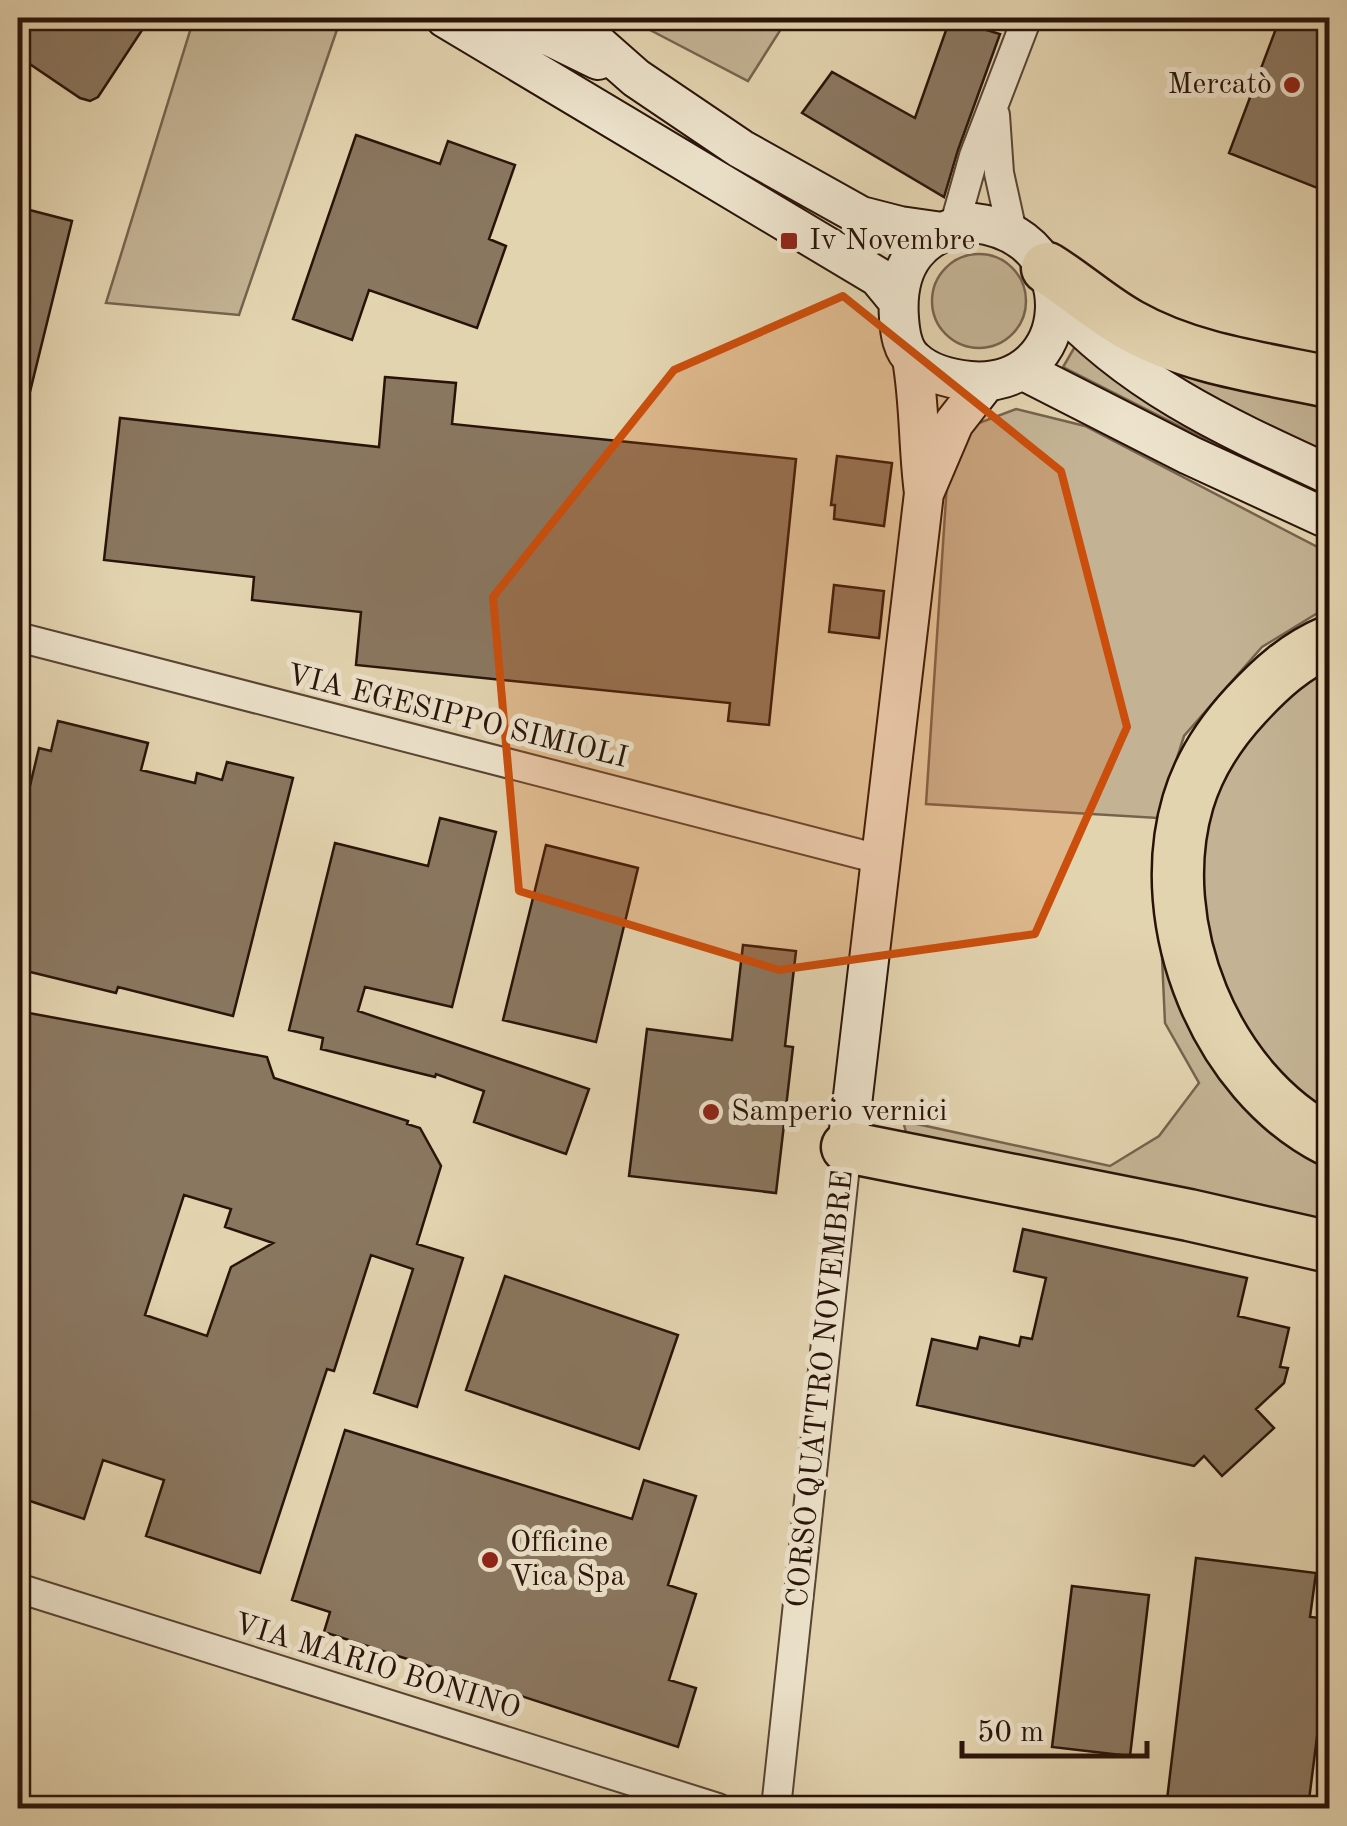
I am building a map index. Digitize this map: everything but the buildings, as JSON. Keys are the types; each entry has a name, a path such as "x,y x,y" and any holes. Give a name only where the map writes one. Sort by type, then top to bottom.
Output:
{"highway":[{"path":"1051,284 1173,344 1226,360 1330,382"},
{"path":"1330,642 1306,651 1272,676 1233,719 1204,760 1188,802 1181,840 1179,895 1184,940 1197,986 1217,1029 1244,1069 1267,1092 1330,1142"},
{"path":"847,1148 1330,1246"}],"main road":[{"path":"445,18 878,278 898,300"},
{"path":"512,18 636,78"},
{"path":"568,18 636,78 741,149 850,211 900,226 948,229 974,224 1012,232 1039,254 1051,284 1085,332 1209,420 1330,475"},
{"path":"948,229 909,258 898,300 900,337 912,359 938,375 986,382 1022,370 1042,351 1054,325 1051,284"},
{"name":"CORSO QUATTRO NOVEMBRE","path":"847,1148 924,493 918,448 920,402 912,359"},
{"path":"1022,370 1330,520"},
{"name":"CORSO QUATTRO NOVEMBRE","path":"924,493 954,423 986,382"}],"street":[{"path":"948,229 1028,18"},
{"path":"995,104 999,173 1012,232"},
{"name":"VIA EGESIPPO SIMIOLI","path":"18,637 880,860"},
{"name":"CORSO QUATTRO NOVEMBRE","path":"776,1808 847,1148"},
{"name":"VIA MARIO BONINO","path":"18,1588 718,1808"}],"highlighted area":[{"path":"843,296 1061,471 1127,727 1035,934 779,970 519,891 493,597 674,370"}],"shaded area":[{"path":"194,18 341,18 239,315 106,303"},
{"path":"627,18 788,18 748,81"},
{"path":"979,254 997,258 1012,268 1022,283 1026,301 1022,319 1012,334 997,344 979,348 961,344 946,334 936,319 932,301 936,283 946,268 961,258"},
{"path":"1077,343 1265,464 1268,471 1063,367"},
{"path":"1160,366 1329,394 1329,454 1209,397"},
{"path":"1016,409 1085,426 1329,553 1329,606 1262,647 1184,736 1158,818 926,804 947,483 971,426"},
{"path":"1329,665 1329,1115 1261,1055 1230,1010 1211,961 1201,912 1200,863 1208,816 1225,771 1251,730 1285,695"},
{"path":"1162,957 1173,962 1329,1155 1329,1234 907,1136 903,1121 1110,1166 1159,1136 1199,1083 1165,1023"}],"place":[{"name":"Mercatò","path":"1292,85"},
{"name":"Iv Novembre","path":"789,241"},
{"name":"Samperio vernici","path":"711,1112"},
{"name":"Officine Vica Spa","path":"490,1560"}]}
